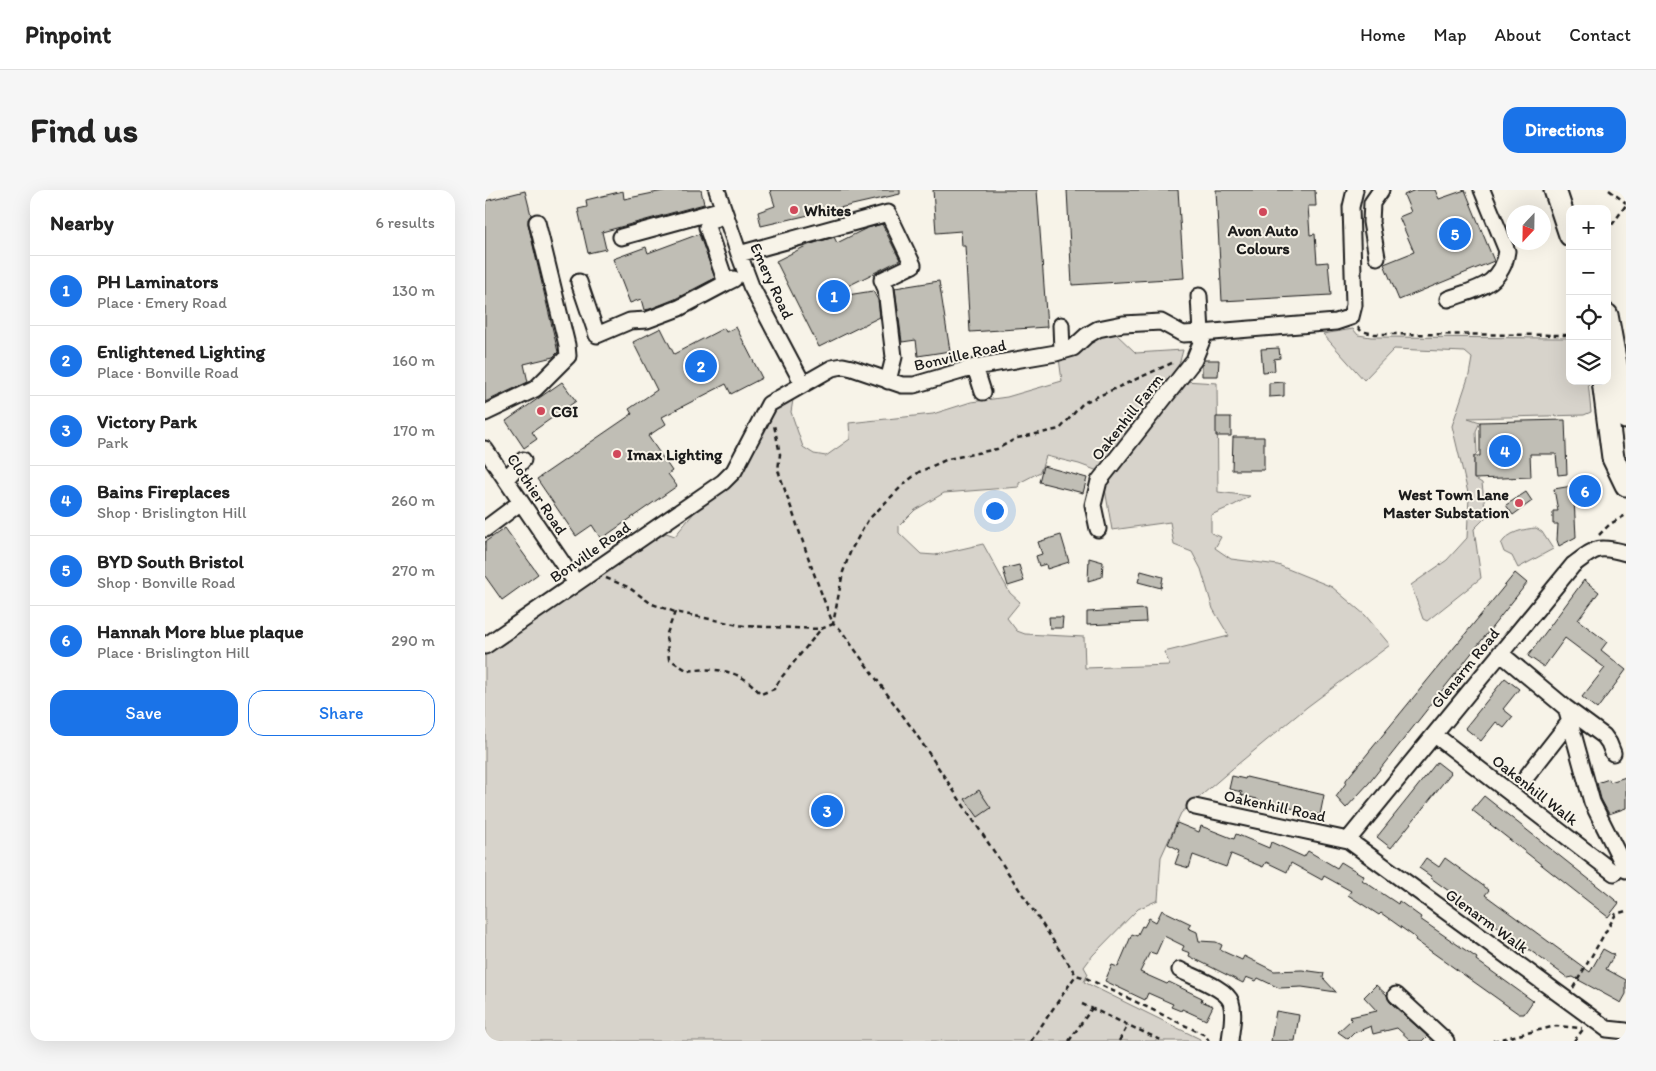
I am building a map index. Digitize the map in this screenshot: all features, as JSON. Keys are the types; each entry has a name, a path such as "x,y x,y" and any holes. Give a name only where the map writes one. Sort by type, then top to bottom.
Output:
{"highway":[{"path":"1555,190 1566,223"},
{"path":"1571,190 1576,205"},
{"path":"1610,340 1620,411 1613,458 1626,486"},
{"path":"1605,385 1620,411"}],"street":[{"name":"Emery Road","path":"717,190 751,286 803,384"},
{"path":"1351,317 1354,304 1351,207 1355,190"},
{"path":"1377,257 1371,222 1372,202 1381,190"},
{"path":"1448,298 1495,280 1506,262 1507,252 1482,190"},
{"path":"621,237 724,212"},
{"path":"724,212 709,222 707,227 726,283"},
{"path":"739,254 888,213 913,265 882,280 886,288 894,357 888,381"},
{"path":"485,413 535,389 568,356 567,344 537,222"},
{"path":"579,282 597,335 629,321 647,320 679,308 747,273"},
{"path":"1199,296 1203,333"},
{"name":"Bonville Road","path":"485,646 723,482 733,471 769,404 832,368 843,366 901,386 914,385 975,366 1073,348 1086,336 1098,329 1123,324 1161,322 1183,334 1336,322 1351,317"},
{"path":"1061,325 1062,351"},
{"name":"Oakenhill Farm","path":"1098,529 1093,505 1099,481 1194,360 1203,333"},
{"path":"975,366 983,392"},
{"name":"Clothier Road","path":"485,450 576,583"},
{"path":"505,479 523,460"},
{"path":"485,529 521,502"},
{"name":"Glenarm Road","path":"1348,840 1573,565 1593,550 1609,548 1626,553"},
{"path":"1500,653 1568,715 1604,736 1613,753"},
{"path":"1527,776 1568,715"},
{"path":"1568,715 1592,802 1620,872"},
{"name":"Oakenhill Walk","path":"1435,735 1620,872"},
{"name":"Oakenhill Road","path":"1195,807 1348,840"},
{"name":"Glenarm Walk","path":"1348,840 1607,1029"},
{"path":"1180,970 1225,992 1231,1002 1233,1011 1230,1041"},
{"path":"1396,995 1446,1041"},
{"path":"1607,1029 1626,1031"}],"path":[{"path":"1609,190 1626,204 1611,226"},
{"path":"1351,317 1361,331 1374,334 1566,335"},
{"path":"833,624 843,572 851,550 868,520 905,483 919,472 948,459 997,449 1017,438 1059,429 1083,403 1183,359 1194,360"},
{"path":"765,410 773,420 780,454 778,470 833,624 840,629 913,731 1076,975 1205,1035 1209,1041"},
{"path":"595,569 601,577 628,587 652,604 675,612 744,626 821,629 833,624"},
{"path":"675,612 666,636 669,659 688,671 702,668 730,673 746,680 761,694 774,689 821,629"},
{"path":"1566,1000 1616,914 1626,911"},
{"path":"1031,1041 1076,975"},
{"path":"1082,1004 1163,1041"},
{"path":"1069,1041 1092,1008"},
{"path":"1119,1041 1128,1025"},
{"path":"1493,1041 1556,1026 1607,1029"},
{"path":"1574,1041 1584,1028"}],"shaded area":[{"path":"1353,329 1358,335 1371,337 1566,338 1566,385 1588,385 1591,412 1584,415 1468,418 1480,422 1476,431 1477,453 1474,456 1474,478 1482,483 1486,517 1474,529 1481,578 1427,621 1423,619 1411,585 1447,560 1467,538 1469,497 1452,426 1469,375 1472,358 1465,352 1394,349 1364,380 1323,334"},
{"path":"1114,332 1136,353 1183,350 1176,376 1098,471 1046,456 1040,472 1019,483 1019,487 944,493 915,510 899,526 899,533 921,554 935,555 983,544 1010,593 1020,602 1007,618 1017,631 1025,634 1084,637 1085,668 1170,665 1164,652 1229,636 1213,609 1201,569 1192,552 1174,545 1170,522 1112,530 1104,483 1184,381 1217,383 1218,492 1250,496 1211,515 1211,533 1221,537 1215,548 1231,559 1278,565 1332,587 1365,615 1390,645 1307,707 1181,813 1161,857 1158,900 1138,909 1093,955 1084,967 1088,974 1084,982 1200,1039 1200,1041 485,1041 485,655 631,554 666,533 675,536 775,406 793,400 791,412 803,447 814,454 826,456 850,439 849,423 933,414 971,402 1007,397 1062,381 1059,358 1083,343"},
{"path":"1536,528 1542,532 1553,549 1518,568 1512,556 1504,552 1501,544 1512,534 1521,530"}],"building":[{"path":"668,190 701,190 704,204 602,232 606,249 588,253 578,209 587,207 586,200 623,191 624,199"},
{"name":"Whites","path":"770,190 900,190 900,194 761,226 758,212 775,206"},
{"path":"933,190 1037,190 1047,327 970,332 965,246 962,246 961,231 936,233"},
{"path":"1067,190 1178,190 1184,278 1072,285"},
{"path":"1216,190 1315,190 1316,206 1308,206 1310,235 1315,234 1317,263 1328,262 1331,295 1222,301"},
{"path":"1415,190 1435,190 1439,199 1465,190 1494,261 1399,300 1384,264 1414,252 1399,217 1411,212 1404,195"},
{"path":"525,191 531,215 528,219 528,224 558,352 553,357 524,364 528,382 485,402 485,201"},
{"path":"882,224 900,260 822,299 873,291 878,300 880,317 819,347 776,261 808,245 834,237 837,243 867,228"},
{"path":"699,234 715,278 675,299 650,309 644,310 641,299 630,303 613,259 646,247 648,253"},
{"path":"939,281 950,351 918,356 916,340 902,342 895,288"},
{"name":"Imax Lighting","path":"736,327 762,378 731,394 726,384 662,417 666,424 648,436 672,471 668,474 677,486 601,539 592,525 576,536 537,479 632,414 629,409 657,390 633,342 661,328 674,354 724,328 726,332"},
{"path":"1279,348 1280,358 1274,359 1275,371 1263,372 1261,349"},
{"path":"1204,360 1219,360 1218,376 1202,376"},
{"name":"CGI","path":"562,382 576,401 532,432 537,439 524,448 506,421"},
{"path":"1284,382 1284,396 1269,397 1269,383"},
{"path":"1216,417 1231,417 1231,436 1216,436"},
{"path":"1565,420 1567,474 1558,475 1556,454 1530,454 1531,477 1474,479 1474,456 1480,456 1480,422"},
{"path":"1233,437 1264,437 1264,470 1232,470"},
{"path":"1043,466 1087,478 1083,493 1039,482"},
{"path":"1584,484 1586,497 1574,499 1576,537 1559,546 1557,540 1558,524 1553,524 1553,511 1558,511 1554,489"},
{"name":"West Town Lane Master Substation","path":"1526,492 1532,501 1513,515 1506,505"},
{"path":"505,528 538,574 502,600 485,576 485,542"},
{"path":"1061,535 1069,562 1047,569 1046,564 1039,566 1036,556 1042,554 1038,542"},
{"path":"1089,558 1103,562 1102,577 1088,581"},
{"path":"1019,565 1024,581 1008,586 1003,569"},
{"path":"1141,571 1163,577 1161,588 1138,582"},
{"path":"1515,573 1527,583 1369,783 1346,808 1336,797 1346,783 1346,780"},
{"path":"1584,580 1599,592 1578,620 1607,642 1601,650 1626,670 1597,709 1582,697 1605,668 1565,638 1544,667 1528,656"},
{"path":"1145,609 1146,622 1087,625 1087,612"},
{"path":"1049,617 1063,617 1062,628 1050,628"},
{"path":"1505,678 1519,689 1503,709 1513,717 1504,728 1496,722 1481,741 1465,728"},
{"path":"1437,762 1451,773 1391,848 1377,837"},
{"path":"1232,776 1245,779 1246,777 1324,795 1320,815 1241,795 1242,792 1229,789"},
{"path":"1626,777 1626,808 1609,814 1601,799 1597,783 1609,779 1610,782"},
{"path":"979,790 991,808 978,817 965,799"},
{"path":"1484,796 1619,903 1608,917 1472,810"},
{"path":"1177,823 1199,832 1201,826 1234,839 1236,834 1269,848 1271,842 1304,857 1308,851 1337,868 1341,862 1364,876 1362,880 1398,904 1399,901 1421,917 1420,919 1477,958 1476,960 1533,1001 1524,1014 1519,1014 1415,940 1416,938 1381,913 1379,915 1348,895 1351,891 1324,876 1322,880 1291,863 1287,872 1266,862 1263,867 1231,854 1226,867 1193,855 1189,868 1175,864 1180,850 1168,844"},
{"path":"1426,858 1439,867 1445,858 1489,890 1485,895 1590,972 1603,949 1614,955 1606,969 1626,980 1626,994 1621,1003 1573,977 1568,978 1431,878 1419,868"},
{"path":"1162,910 1191,924 1188,928 1197,932 1199,941 1216,942 1222,945 1220,950 1242,960 1244,956 1274,971 1302,970 1324,973 1323,978 1336,992 1302,987 1279,988 1258,978 1256,981 1246,977 1243,983 1189,956 1190,953 1182,950 1184,946 1164,936 1156,954 1150,952 1140,972 1167,984 1169,982 1202,998 1201,1001 1213,1006 1206,1020 1182,1009 1181,1011 1171,1007 1173,1004 1148,993 1145,1000 1105,981 1112,965 1118,967 1132,934 1137,936 1149,918 1156,922"},
{"path":"1376,985 1387,995 1390,1002 1427,1036 1422,1041 1411,1041 1397,1028 1373,1034 1371,1026 1354,1033 1348,1039 1338,1032 1351,1020 1350,1017 1377,1011 1364,997"},
{"path":"1276,1011 1299,1015 1295,1041 1271,1041"}],"place":[{"name":"Whites","path":"794,210"},
{"name":"Avon Auto Colours","path":"1263,212"},
{"name":"BYD South Bristol","path":"1455,234"},
{"name":"PH Laminators","path":"834,296"},
{"name":"Enlightened Lighting","path":"701,366"},
{"name":"CGI","path":"541,411"},
{"name":"Bains Fireplaces","path":"1505,451"},
{"name":"Imax Lighting","path":"617,454"},
{"name":"Hannah More blue plaque","path":"1585,491"},
{"name":"West Town Lane Master Substation","path":"1519,503"},
{"name":"Victory Park","path":"827,811"}]}
